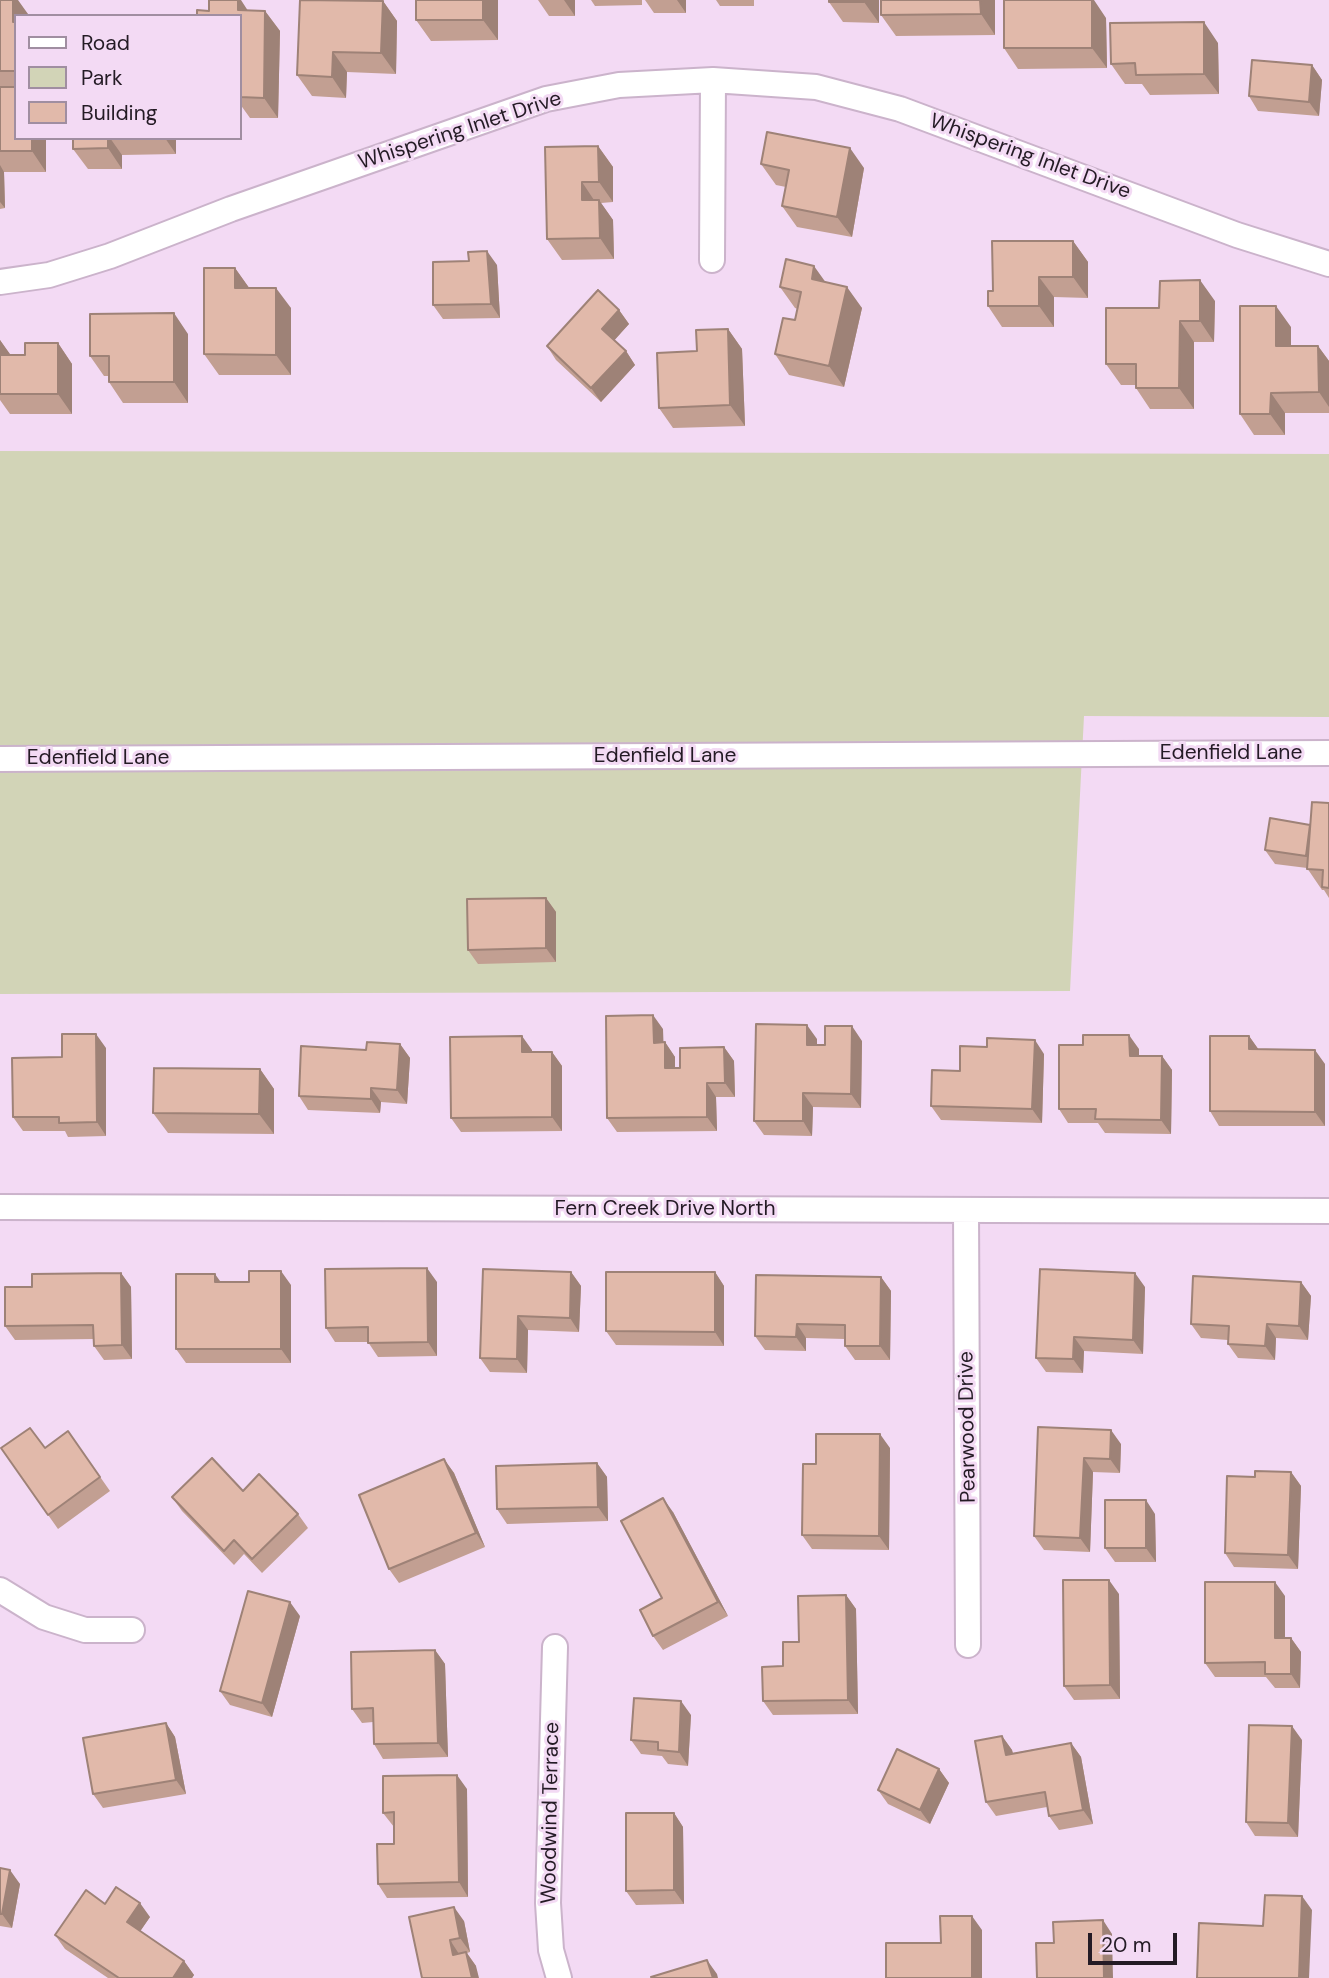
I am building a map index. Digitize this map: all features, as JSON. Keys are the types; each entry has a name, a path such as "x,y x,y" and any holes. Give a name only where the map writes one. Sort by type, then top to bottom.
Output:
{"street":[{"path":"712,260 713,80"},
{"name":"Whispering Inlet Drive","path":"0,282 49,275 110,256 231,209 546,99 620,85 713,80 816,87 901,109 1237,235 1329,264"},
{"name":"Edenfield Lane","path":"0,759 1329,753"},
{"name":"Fern Creek Drive North","path":"0,1207 1329,1211"},
{"name":"Pearwood Drive","path":"966,1210 968,1645"},
{"path":"0,1590 44,1617 85,1630 132,1630"},
{"name":"Woodwind Terrace","path":"555,1647 548,1903 551,1950 559,1978"}],"green space":[{"path":"0,451 1329,454 1329,717 1084,716 1070,991 0,994"}],"building":[{"path":"0,0 13,0 14,71 0,71"},
{"path":"209,0 238,0 238,10 265,11 264,98 242,97 242,14 197,14 197,10 209,11"},
{"path":"300,0 383,1 381,53 333,52 332,77 297,75"},
{"path":"416,0 483,0 483,20 416,20"},
{"path":"864,0 864,2 829,2"},
{"path":"881,0 980,0 981,14 881,15"},
{"path":"1004,0 1092,0 1092,48 1004,48"},
{"path":"1204,22 1204,74 1136,75 1135,63 1111,64 1110,23"},
{"path":"1252,60 1312,65 1309,102 1249,96"},
{"path":"0,87 14,87 14,140 32,140 32,151 0,151"},
{"path":"767,132 850,148 837,217 782,206 789,170 761,164"},
{"path":"73,140 108,140 108,148 73,149"},
{"path":"598,146 599,182 582,182 582,200 599,200 600,238 547,239 545,147"},
{"path":"992,241 1073,241 1073,277 1039,277 1039,306 988,306 988,291 993,291"},
{"path":"487,251 491,304 433,305 433,262 469,261 468,252"},
{"path":"786,259 814,266 812,279 847,287 829,366 775,354 783,318 795,320 801,292 780,287"},
{"path":"204,268 235,268 235,288 276,288 276,355 204,354"},
{"path":"1200,280 1200,321 1180,321 1179,388 1136,388 1136,364 1106,364 1106,308 1159,308 1160,281"},
{"path":"598,290 619,310 602,329 626,351 591,388 547,346"},
{"path":"1240,306 1276,306 1276,346 1318,346 1319,392 1271,393 1270,414 1240,414"},
{"path":"174,313 174,382 109,382 109,356 90,356 90,314"},
{"path":"728,329 730,405 659,408 657,353 697,351 696,330"},
{"path":"25,343 58,343 58,394 0,394 0,355 25,355"},
{"path":"1312,802 1329,803 1329,888 1322,887 1323,870 1307,869"},
{"path":"1270,818 1310,825 1306,856 1265,850"},
{"path":"546,898 546,948 468,950 467,899"},
{"path":"653,1015 654,1043 665,1042 665,1068 680,1068 680,1048 724,1047 725,1083 707,1083 707,1117 607,1118 606,1016"},
{"path":"756,1024 807,1025 807,1045 825,1045 825,1026 852,1026 851,1094 803,1093 803,1121 754,1121"},
{"path":"62,1034 96,1034 97,1122 59,1123 59,1117 13,1117 12,1058 62,1057"},
{"path":"1083,1035 1129,1035 1130,1056 1162,1056 1161,1120 1095,1119 1096,1109 1059,1109 1059,1045 1083,1045"},
{"path":"522,1036 522,1052 552,1052 552,1117 451,1118 450,1037"},
{"path":"1210,1036 1249,1036 1249,1049 1315,1050 1315,1112 1210,1111"},
{"path":"987,1038 1035,1040 1032,1109 931,1106 932,1070 960,1071 960,1046 987,1047"},
{"path":"367,1042 400,1044 397,1090 371,1088 371,1099 299,1096 301,1046 366,1050"},
{"path":"154,1068 260,1069 259,1114 153,1113"},
{"path":"427,1268 428,1342 368,1343 368,1327 326,1328 325,1269"},
{"path":"483,1269 571,1272 570,1318 518,1316 517,1359 480,1358"},
{"path":"1040,1269 1135,1273 1133,1340 1074,1337 1073,1359 1036,1358"},
{"path":"249,1271 281,1271 281,1349 176,1349 176,1274 215,1274 215,1282 249,1282"},
{"path":"606,1272 715,1272 715,1332 606,1331"},
{"path":"121,1273 122,1345 94,1346 93,1325 5,1326 5,1287 32,1287 32,1274"},
{"path":"756,1275 881,1277 880,1346 845,1346 845,1325 797,1324 796,1337 755,1336"},
{"path":"1193,1276 1301,1282 1299,1326 1267,1324 1265,1346 1228,1344 1229,1326 1191,1324"},
{"path":"1038,1427 1111,1430 1110,1459 1084,1458 1080,1538 1034,1536"},
{"path":"30,1428 45,1448 68,1431 100,1477 48,1515 1,1448"},
{"path":"816,1434 880,1434 879,1536 802,1535 803,1464 816,1464"},
{"path":"212,1458 243,1491 259,1474 298,1514 252,1559 234,1540 224,1551 172,1497"},
{"path":"444,1459 476,1533 389,1569 359,1495"},
{"path":"597,1463 598,1507 497,1509 496,1466"},
{"path":"1255,1471 1291,1472 1288,1555 1225,1553 1227,1476 1255,1477"},
{"path":"663,1498 718,1602 653,1636 640,1610 662,1598 621,1521"},
{"path":"1105,1500 1146,1500 1146,1548 1105,1548"},
{"path":"1063,1580 1109,1580 1110,1685 1064,1686"},
{"path":"1205,1582 1275,1582 1275,1638 1291,1638 1291,1674 1265,1674 1265,1662 1205,1663"},
{"path":"248,1591 290,1602 262,1703 220,1691"},
{"path":"846,1595 848,1700 763,1701 762,1667 783,1666 783,1642 799,1642 798,1596"},
{"path":"435,1650 438,1743 374,1744 373,1708 352,1709 351,1652"},
{"path":"634,1698 681,1701 679,1752 658,1750 658,1742 631,1740"},
{"path":"166,1723 176,1780 93,1794 83,1738"},
{"path":"1249,1725 1292,1726 1288,1823 1246,1822"},
{"path":"1002,1736 1006,1755 1071,1743 1083,1810 1049,1816 1045,1792 986,1802 975,1741"},
{"path":"897,1749 939,1769 920,1810 878,1790"},
{"path":"457,1775 459,1882 378,1884 377,1844 394,1844 394,1812 383,1813 383,1776"},
{"path":"626,1813 674,1813 674,1890 626,1891"},
{"path":"0,1868 10,1870 2,1914 0,1914"},
{"path":"116,1887 140,1903 127,1922 184,1961 173,1978 119,1978 55,1935 86,1890 105,1904"},
{"path":"1265,1895 1302,1896 1299,1978 1197,1978 1199,1923 1263,1926"},
{"path":"454,1907 460,1938 450,1940 453,1955 466,1952 472,1978 422,1978 409,1917"},
{"path":"940,1916 972,1916 972,1978 886,1978 886,1943 941,1943"},
{"path":"1103,1920 1104,1978 1037,1978 1036,1943 1054,1943 1053,1922"},
{"path":"707,1960 713,1978 651,1977"}]}
